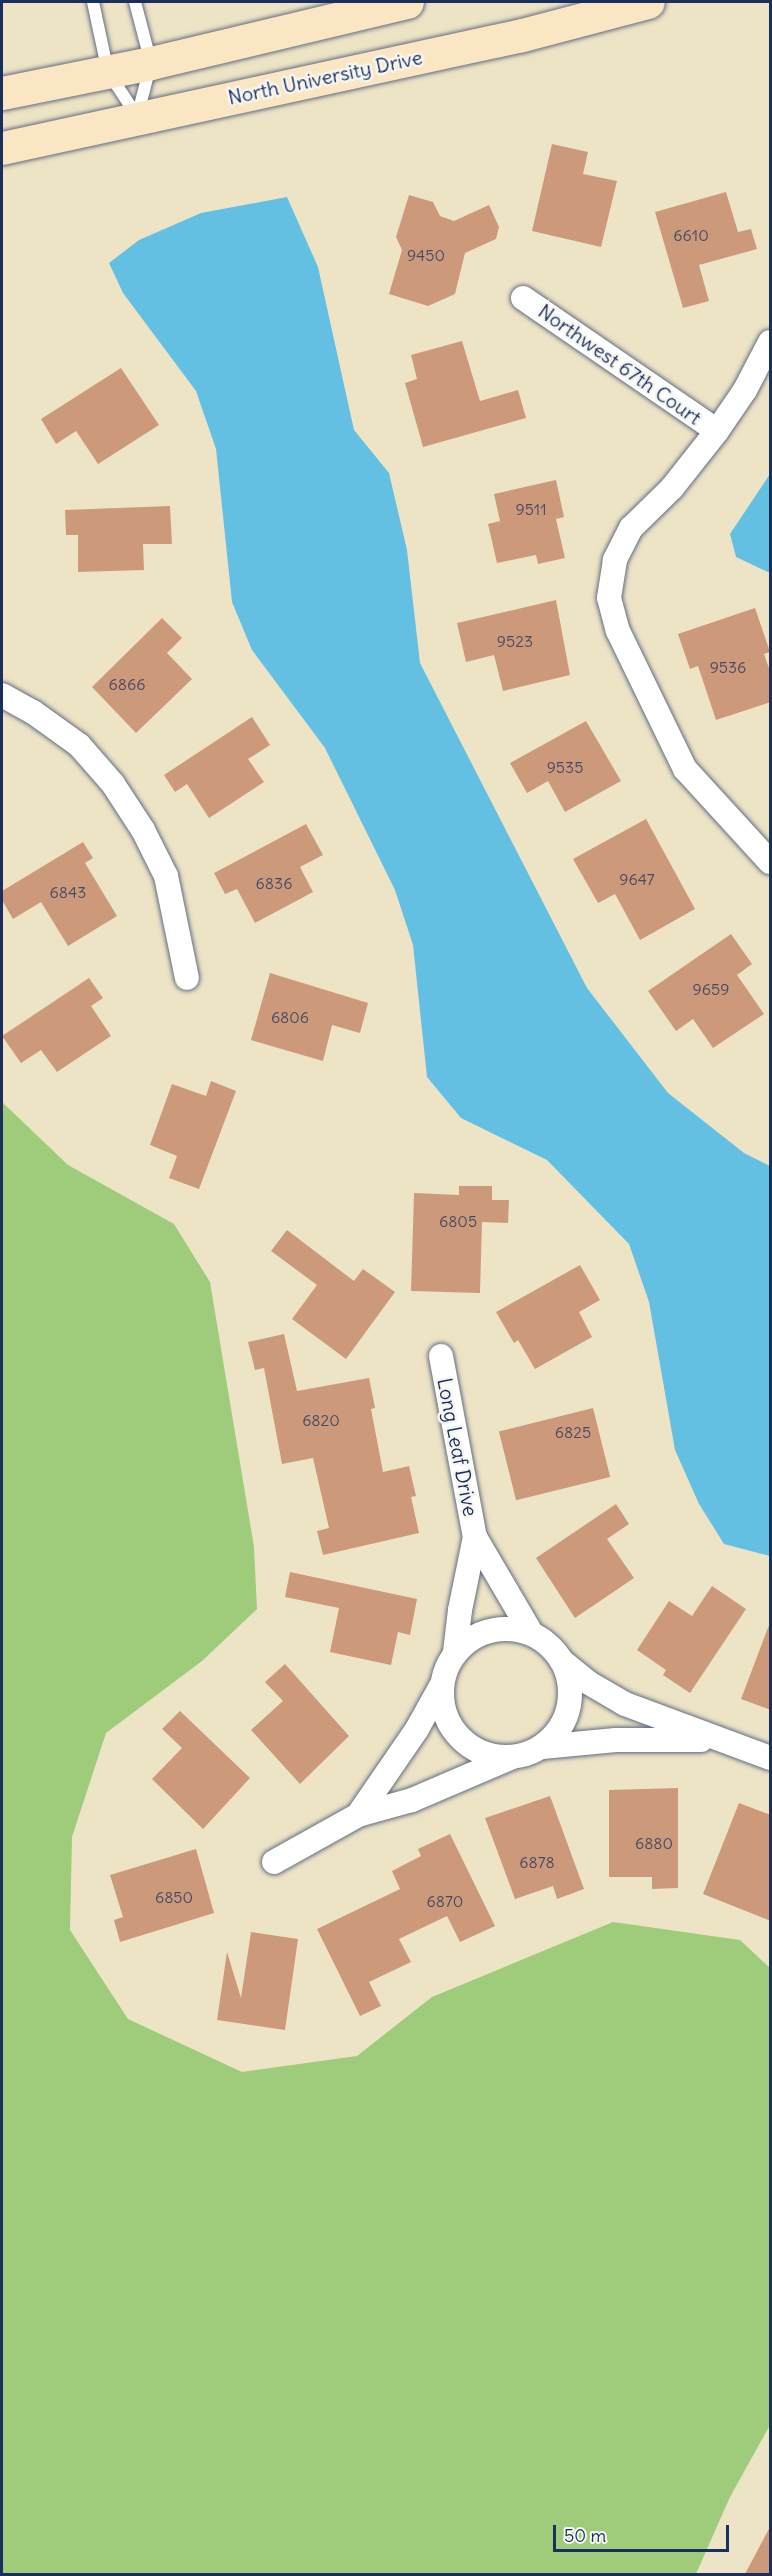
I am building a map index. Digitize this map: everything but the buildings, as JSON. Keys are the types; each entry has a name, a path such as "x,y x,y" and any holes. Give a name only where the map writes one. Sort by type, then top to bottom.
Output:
{"main road":[{"path":"2,93 151,63 407,2"},
{"name":"North University Drive","path":"2,148 522,34 648,2"}],"street":[{"name":"Northwest 67th Court","path":"523,298 717,431"},
{"path":"771,342 745,390 717,431 672,488 631,528 615,560 609,598 618,631 685,769 771,861"},
{"path":"2,695 33,711 79,746 113,784 143,830 166,876 188,978"},
{"name":"Long Leaf Drive","path":"441,1356 475,1537 532,1634"},
{"name":"Long Leaf Drive","path":"455,1652 460,1610 475,1537"},
{"path":"358,1815 417,1729 441,1686 446,1668 455,1652 471,1638 490,1630 512,1629 532,1634 549,1646 563,1662 589,1683 625,1704 771,1758"},
{"path":"441,1686 442,1705 448,1723 459,1738 474,1750 492,1757 510,1758 527,1755 542,1747 556,1734 566,1718 570,1699 569,1680 563,1662"},
{"path":"542,1747 616,1740 716,1739"},
{"path":"274,1862 358,1815 412,1800 510,1758"}],"lane":[{"path":"93,2 108,72 137,117"},
{"path":"135,2 151,63 137,117"}],"green space":[{"path":"2,1102 68,1165 174,1224 210,1282 254,1547 257,1609 202,1661 106,1733 72,1837 70,1930 128,2019 242,2072 357,2056 432,1997 613,1922 740,1940 770,1968 770,2425 730,2497 696,2574 2,2574"}],"water":[{"path":"287,197 318,267 354,430 389,473 407,550 420,663 587,988 668,1093 744,1153 770,1166 770,1556 724,1544 699,1504 675,1450 649,1302 629,1244 547,1160 461,1118 427,1077 413,945 395,890 325,748 252,650 232,602 216,449 196,391 123,293 109,263 139,240 201,213"},
{"path":"770,474 770,573 736,557 730,534"}]}
